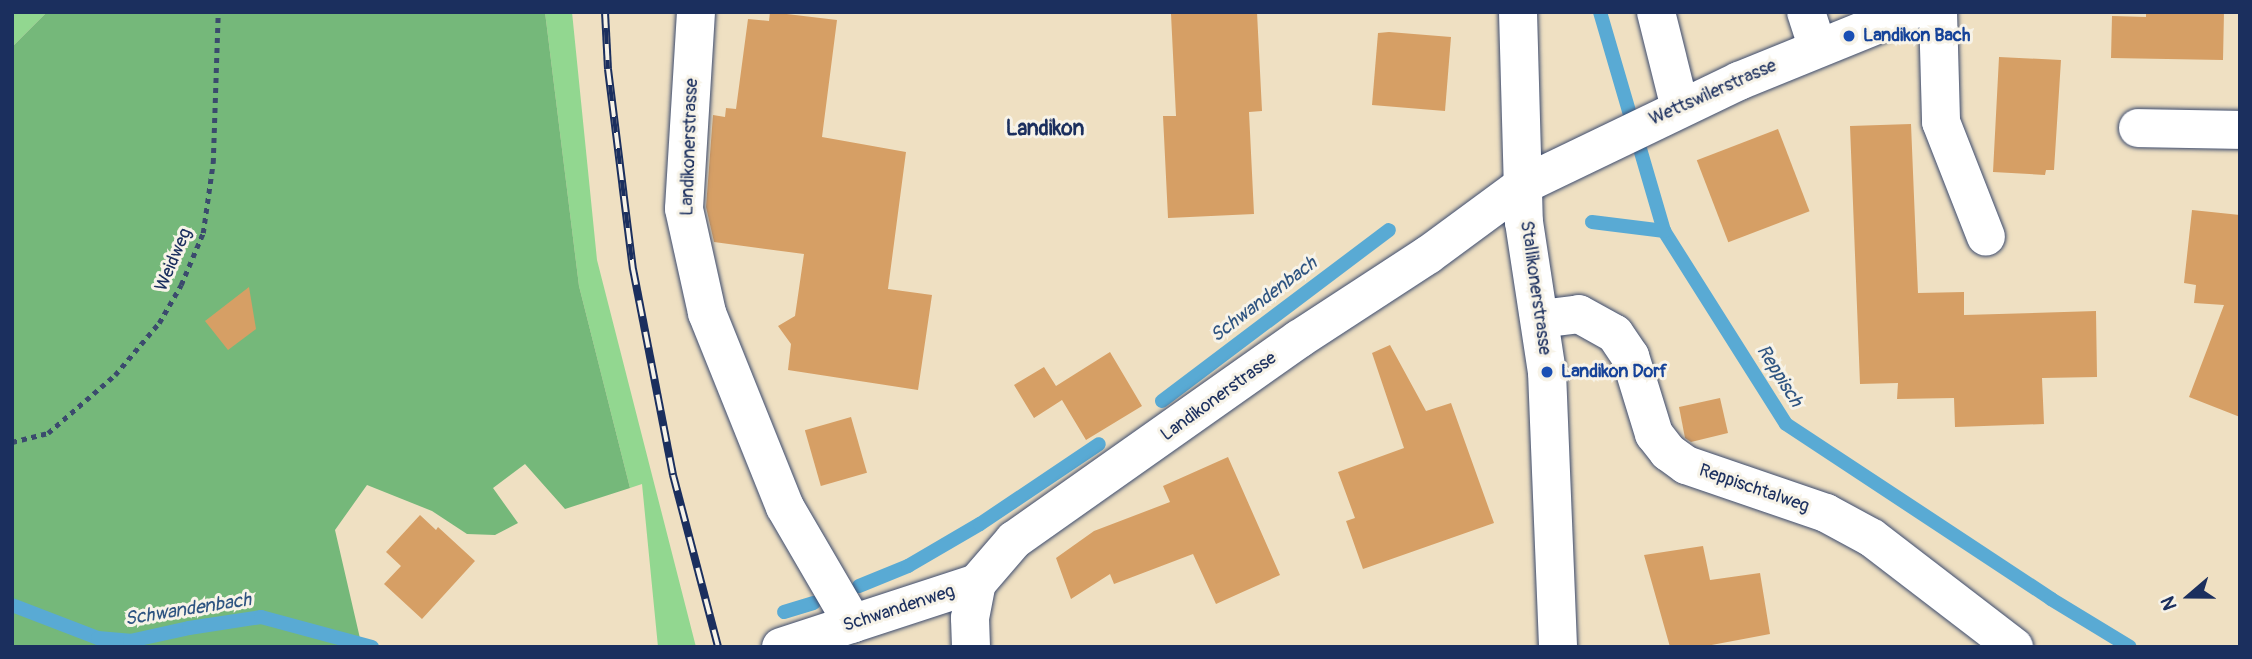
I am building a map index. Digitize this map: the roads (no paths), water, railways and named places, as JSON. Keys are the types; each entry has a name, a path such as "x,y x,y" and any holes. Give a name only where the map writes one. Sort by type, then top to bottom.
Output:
{"street":[{"name":"Landikonerstrasse","path":"696,12 684,209 707,313 785,507 853,624"},
{"name":"Stallikonerstrasse","path":"1518,12 1523,186 1529,271 1540,319 1547,372 1558,647"},
{"path":"1656,12 1673,111"},
{"path":"1807,12 1828,34"},
{"name":"Wettswilerstrasse","path":"1523,186 1828,34 1909,12"},
{"path":"1938,12 1941,122 1986,237"},
{"path":"2138,128 2240,130"},
{"name":"Landikonerstrasse","path":"971,647 970,618 978,583 1014,540 1298,340 1428,255 1523,186"},
{"name":"Reppischtalweg","path":"1540,319 1579,314 1615,334 1630,356 1654,434 1668,452 1686,465 1826,513 1860,532 2014,647"},
{"name":"Schwandenweg","path":"780,647 978,583"}],"waterway":[{"name":"Reppisch","path":"1600,12 1664,231 1786,424 2051,599 2130,647"},
{"name":"Schwandenbach","path":"1592,222 1664,231"},
{"name":"Schwandenbach","path":"1162,401 1389,230"},
{"name":"Schwandenbach","path":"859,586 908,566 980,524 1099,444"},
{"name":"Schwandenbach","path":"784,612 814,603"},
{"name":"Schwandenbach","path":"12,605 98,638 130,641 189,628 261,617 372,647"}],"railway":[{"path":"605,12 608,69 633,269 673,475 718,647"}],"place":[{"name":"Landikon Bach","path":"1849,36"},
{"name":"Landikon Dorf","path":"1547,372"}],"district":[{"name":"Landikon","path":"1045,129"}]}
